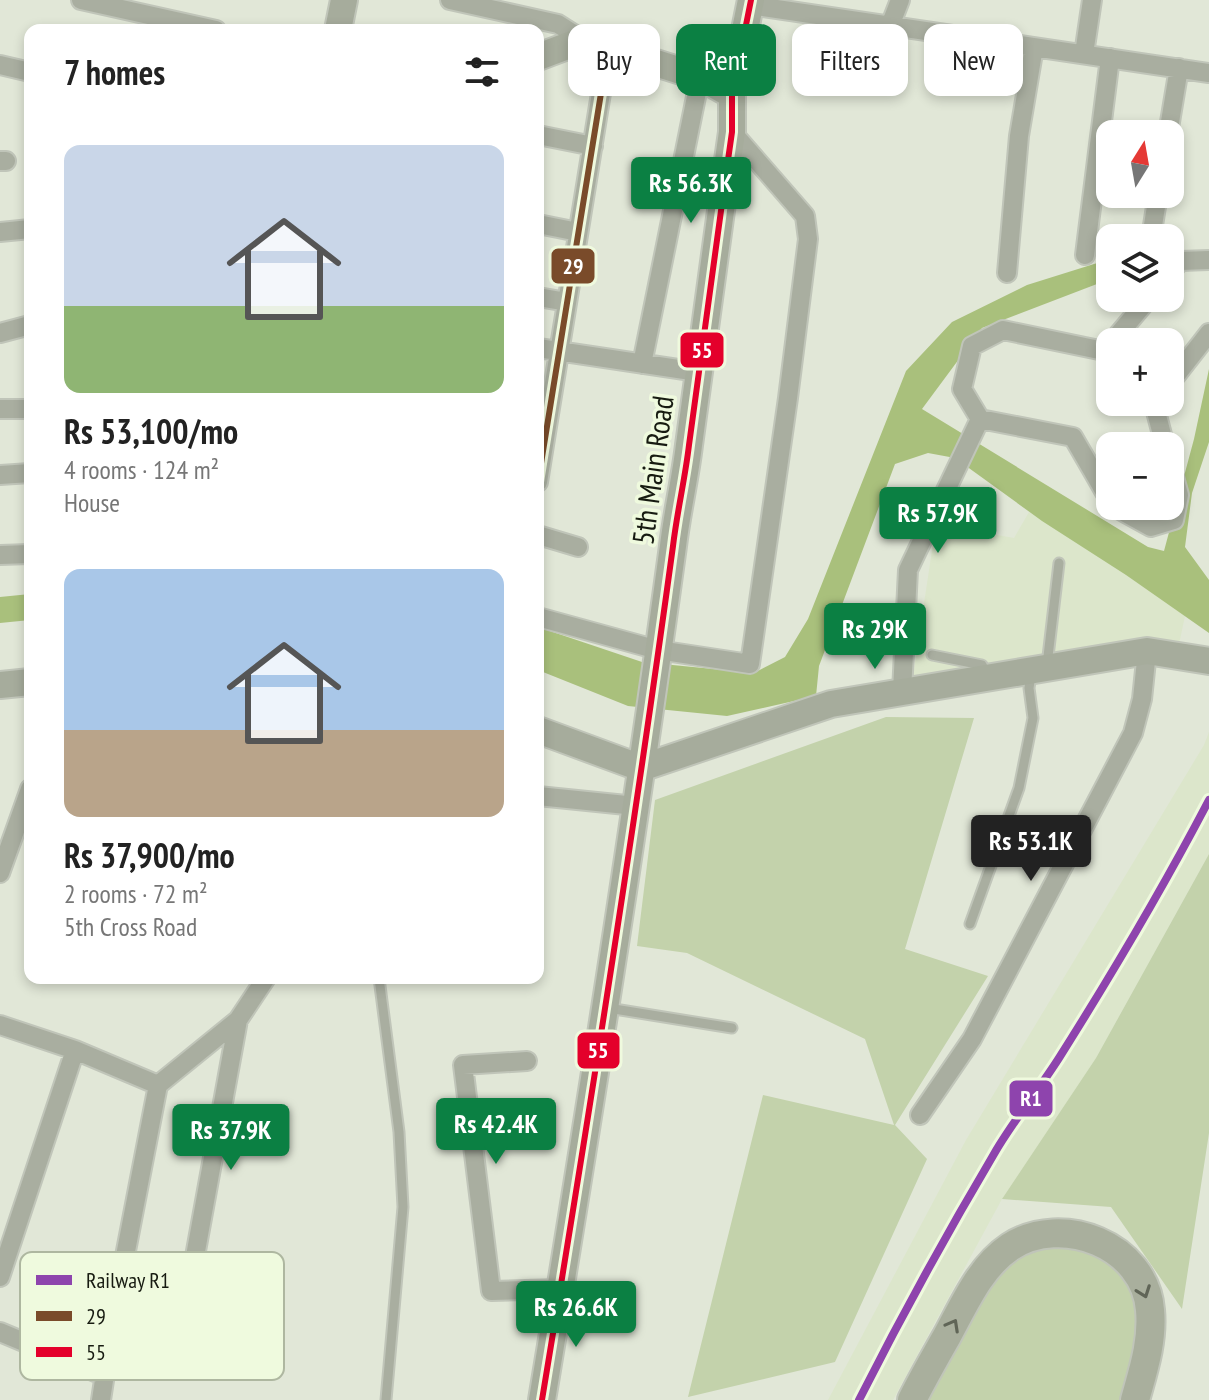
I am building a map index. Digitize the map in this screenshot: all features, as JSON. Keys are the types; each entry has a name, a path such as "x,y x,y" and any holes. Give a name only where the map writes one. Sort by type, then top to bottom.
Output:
{"main road":[{"path":"912,1400 976,1285 991,1265 1008,1248 1027,1238 1050,1233 1096,1240 1128,1261 1139,1277 1150,1309 1150,1329 1147,1356 1135,1400"}],"street":[{"path":"81,0 189,24"},
{"path":"339,24 344,0"},
{"path":"450,0 558,24 568,30"},
{"path":"891,24 900,0"},
{"path":"1084,54 1092,0"},
{"path":"750,3 878,24"},
{"name":"5th Main Road","path":"746,24 750,3"},
{"path":"908,29 1209,73"},
{"path":"544,55 568,46"},
{"path":"1007,273 1019,136 1034,47"},
{"path":"1085,255 1110,58"},
{"path":"0,65 24,71"},
{"path":"1170,120 1179,68"},
{"path":"544,424 601,96"},
{"path":"642,364 696,96"},
{"name":"5th Main Road","path":"542,1400 689,447 732,132 732,96"},
{"path":"544,619 658,650 750,664 808,239 805,216 732,132"},
{"path":"544,136 593,146"},
{"path":"544,225 578,232"},
{"path":"0,232 24,230"},
{"path":"1184,261 1209,260"},
{"path":"544,298 567,302"},
{"path":"1124,328 1137,312"},
{"path":"0,333 24,327"},
{"path":"1096,349 1003,330 972,346 962,389 980,419 1073,437 1096,478"},
{"path":"1184,365 1209,333"},
{"path":"544,349 698,372"},
{"path":"0,409 24,409"},
{"path":"902,692 908,570 980,419"},
{"path":"0,475 24,473"},
{"path":"1139,520 1151,527 1174,520"},
{"path":"544,537 578,547"},
{"path":"0,555 24,554"},
{"path":"920,1115 972,1039 1133,733 1142,699 1147,651"},
{"path":"544,732 641,768 831,704 1147,651 1207,657"},
{"path":"0,685 24,683"},
{"path":"544,797 636,806"},
{"path":"0,873 24,824"},
{"path":"126,1252 158,1085 238,1020 262,984"},
{"path":"196,1252 238,1020"},
{"path":"0,1025 75,1050 158,1085"},
{"path":"0,1277 75,1050"},
{"path":"527,1061 463,1065 491,1291 560,1289"},
{"path":"0,1332 20,1340"},
{"path":"101,1400 104,1380"}],"lane":[{"path":"970,924 1019,788 1033,718 1029,688 1039,669 1059,563"},
{"path":"932,655 982,665 988,678"},
{"path":"380,984 399,1132 403,1207 386,1400"},
{"path":"605,1007 732,1028"}],"shaded area":[{"path":"1096,263 1096,284 982,328 922,409 1096,515 1096,520 1104,520 1148,547 1164,551 1172,520 1184,520 1184,476 1209,369 1209,442 1192,493 1185,547 1209,580 1209,633 1042,521 955,458 928,453 895,464 819,666 816,696 727,716 628,706 544,672 544,629 642,662 754,673 785,657 808,619 906,371 952,322 1027,285"},
{"path":"1029,512 1185,616 1178,649 912,683 936,524 1014,538"},
{"path":"24,595 24,621 0,623 0,597"},
{"path":"886,717 974,718 905,949 988,976 895,1125 927,1159 835,1362 688,1397 763,1095 894,1125 865,1039 687,953 637,946 655,800"},
{"path":"1209,732 1209,854 1096,1058 1002,1199 893,1400 828,1400 966,1140"},
{"path":"1209,854 1209,1133 1182,1309 1111,1207 1002,1199 1096,1058"},
{"path":"1054,1245 1082,1248 1108,1261 1128,1281 1142,1321 1124,1400 926,1400 992,1279 1026,1252"}],"rail line":[{"name":"R1","path":"859,1400 976,1184 1098,995 1209,800"}],"transit line":[{"name":"55","path":"542,1400 627,867 732,132 732,95 751,0"},
{"name":"29","path":"544,445 601,96"}]}
